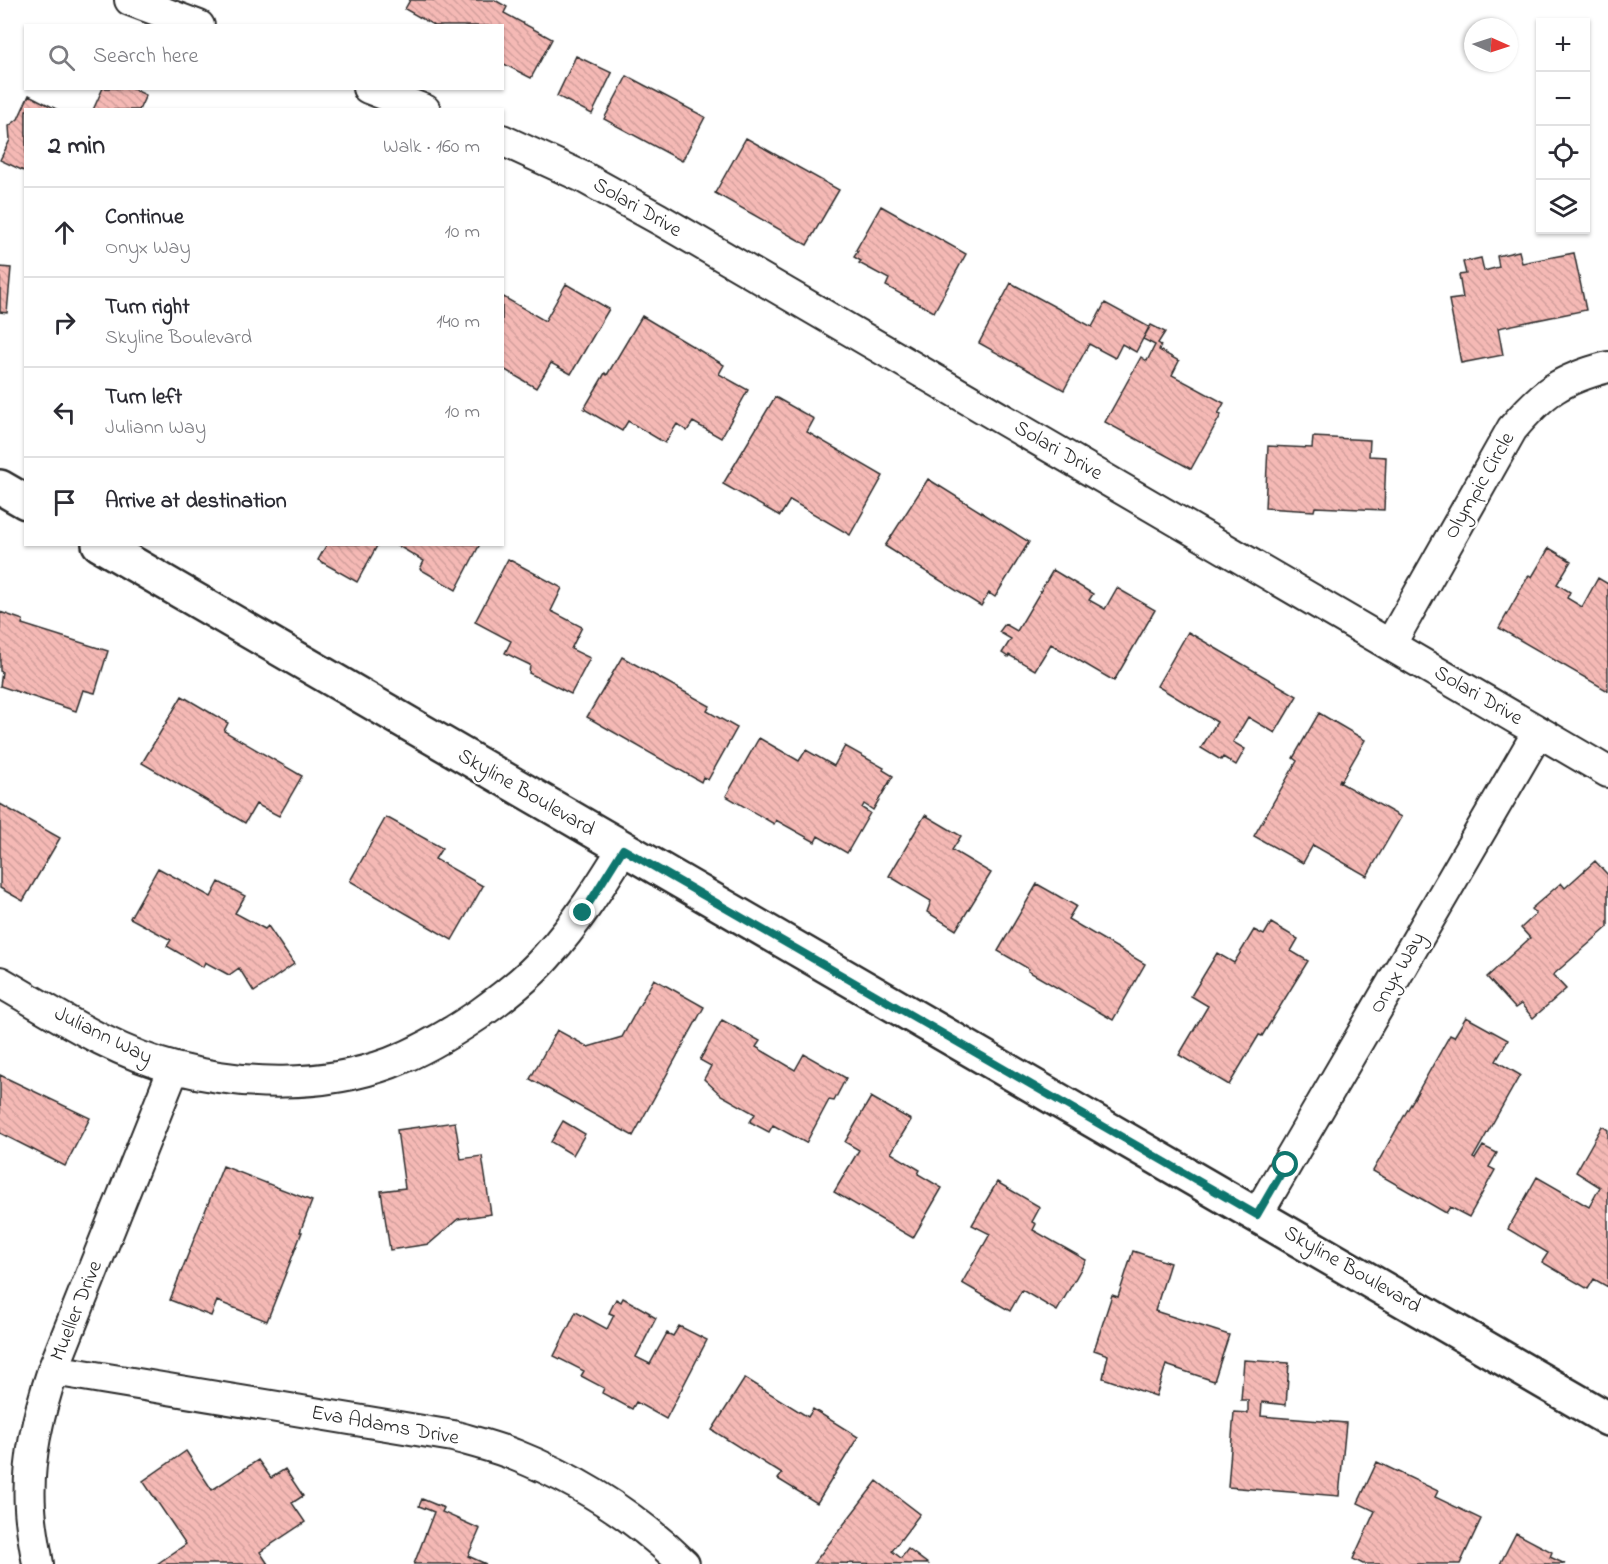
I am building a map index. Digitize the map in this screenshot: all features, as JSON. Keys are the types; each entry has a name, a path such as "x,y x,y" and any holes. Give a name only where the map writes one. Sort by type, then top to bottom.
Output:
{"street":[{"path":"130,0 194,24"},
{"path":"373,90 420,108"},
{"name":"Solari Drive","path":"504,141 583,177 649,214 1608,772"},
{"name":"Olympic Circle","path":"1390,645 1512,429 1533,404 1558,385 1584,373 1608,367"},
{"path":"0,487 24,501"},
{"name":"Skyline Boulevard","path":"102,546 1608,1419"},
{"name":"Onyx Way","path":"1257,1215 1538,732"},
{"name":"Juliann Way","path":"0,982 124,1050 174,1068 229,1079 274,1082 345,1075 390,1063 449,1035 502,998 546,958 583,913 623,849"},
{"name":"Mueller Drive","path":"38,1564 30,1508 32,1454 41,1404 174,1068"},
{"name":"Eva Adams Drive","path":"53,1370 453,1436 514,1454 570,1479 626,1514 684,1564"}],"building":[{"path":"410,0 495,0 507,7 504,13 552,39 531,78 504,64 504,24 431,24 405,9"},
{"path":"576,56 612,73 592,114 557,96"},
{"path":"627,76 705,117 682,161 604,119"},
{"path":"102,90 135,90 146,95 140,108 94,108"},
{"path":"29,95 54,108 24,108 24,171 0,160 10,140 9,126 18,119"},
{"path":"746,138 839,190 807,245 715,193"},
{"path":"881,206 966,254 934,312 886,286 889,279 859,263 861,261 854,257"},
{"path":"1519,251 1522,263 1574,253 1586,310 1498,328 1503,355 1461,363 1449,300 1463,298 1459,275 1466,274 1463,262 1481,258 1484,271 1499,267 1497,256"},
{"path":"0,267 11,268 7,313 0,312"},
{"path":"1011,283 1092,327 1105,303 1149,327 1136,352 1122,344 1115,358 1089,344 1064,390 979,343"},
{"path":"566,284 609,309 571,374 551,363 536,388 504,369 504,297 545,321"},
{"path":"642,316 724,365 719,374 748,390 721,438 693,422 687,431 677,424 665,443 628,421 622,431 584,409"},
{"path":"1151,325 1165,332 1158,343 1161,345 1159,350 1179,361 1172,375 1224,403 1218,414 1221,415 1191,469 1105,422 1141,357 1147,361 1155,345 1143,339"},
{"path":"775,397 814,419 807,432 883,476 850,535 790,500 780,516 723,484"},
{"path":"1313,437 1370,440 1369,456 1386,457 1384,510 1315,507 1314,511 1265,508 1268,446 1312,448"},
{"path":"928,479 1029,542 995,597 989,593 981,606 885,546"},
{"path":"326,546 377,546 357,582 318,560"},
{"path":"398,546 479,546 456,590 420,569 424,561"},
{"path":"1549,548 1571,561 1557,584 1570,592 1567,598 1582,607 1598,578 1608,584 1608,691 1499,628 1529,575 1532,577"},
{"path":"508,559 562,588 551,611 582,627 571,649 590,658 571,694 529,673 530,665 505,653 511,641 475,622"},
{"path":"1053,570 1093,594 1089,600 1105,609 1117,588 1155,610 1114,681 1051,644 1035,670 1002,653 1011,639 999,632 1005,624 1017,631"},
{"path":"0,612 23,620 22,624 108,651 95,693 83,690 76,711 0,686 2,672 0,671"},
{"path":"1188,632 1297,696 1275,733 1248,717 1233,742 1245,749 1236,765 1223,757 1221,760 1201,748 1217,722 1157,686"},
{"path":"622,657 710,706 707,711 737,728 708,780 703,777 701,782 587,717"},
{"path":"182,696 228,723 224,731 302,776 279,816 256,804 245,823 142,763"},
{"path":"1319,713 1365,740 1339,782 1401,817 1367,876 1313,845 1303,863 1254,836 1297,761 1293,758"},
{"path":"759,738 799,761 806,750 834,766 845,746 884,768 883,770 893,776 873,810 864,804 862,808 870,813 847,853 818,836 815,842 776,820 774,824 726,796"},
{"path":"0,804 60,838 23,901 0,888"},
{"path":"925,815 961,836 952,850 991,873 956,930 927,912 931,901 889,876"},
{"path":"386,817 442,848 435,859 483,886 452,940 350,881"},
{"path":"1595,861 1608,875 1608,927 1553,975 1566,989 1533,1018 1521,1004 1515,1008 1487,977 1530,938 1521,928 1536,914 1531,909 1561,883 1565,888"},
{"path":"158,868 211,897 219,882 245,896 235,913 265,929 268,926 294,964 254,992 239,968 229,975 205,962 203,967 167,946 171,940 130,918"},
{"path":"1037,884 1076,906 1068,919 1145,964 1113,1020 998,951"},
{"path":"1271,923 1298,939 1291,951 1308,961 1229,1085 1179,1055 1208,1006 1191,996 1217,953 1234,963 1254,930 1264,935"},
{"path":"654,979 704,1007 633,1136 530,1079 557,1030 588,1047 622,1037"},
{"path":"1466,1017 1508,1040 1496,1061 1520,1075 1473,1158 1475,1159 1483,1146 1497,1153 1489,1167 1495,1170 1469,1217 1450,1207 1446,1213 1373,1171 1450,1035 1454,1037"},
{"path":"722,1020 760,1041 756,1047 795,1070 804,1054 846,1078 834,1101 829,1100 806,1143 773,1125 769,1132 750,1122 755,1114 721,1095 704,1079 711,1066 700,1060"},
{"path":"0,1075 90,1118 65,1166 0,1133"},
{"path":"871,1097 911,1120 891,1153 920,1170 918,1174 942,1188 913,1238 834,1192 859,1150 845,1142"},
{"path":"563,1121 585,1134 573,1155 551,1142"},
{"path":"455,1122 461,1159 482,1156 491,1214 458,1219 429,1244 390,1250 381,1191 405,1188 397,1130"},
{"path":"1602,1126 1608,1130 1608,1287 1594,1279 1588,1289 1542,1262 1548,1253 1508,1229 1537,1177 1589,1207 1600,1187 1576,1172"},
{"path":"223,1166 312,1201 267,1321 217,1301 211,1316 170,1300"},
{"path":"997,1182 1040,1207 1032,1222 1036,1224 1033,1230 1086,1260 1057,1311 1022,1290 1010,1311 962,1283 990,1234 972,1225"},
{"path":"1133,1251 1170,1263 1155,1311 1229,1335 1214,1381 1166,1365 1156,1396 1103,1378 1108,1355 1094,1350 1112,1295 1118,1297"},
{"path":"623,1298 656,1318 636,1357 650,1364 667,1333 673,1336 679,1326 707,1340 666,1419 636,1402 632,1409 602,1393 604,1388 581,1376 584,1371 554,1356 576,1312 607,1329 614,1315 609,1313 616,1299 621,1302"},
{"path":"1244,1360 1289,1363 1286,1405 1262,1402 1261,1416 1346,1423 1339,1496 1228,1487 1234,1412 1248,1413 1248,1400 1241,1400"},
{"path":"745,1378 808,1417 813,1409 858,1437 817,1503 778,1479 782,1474 712,1430"},
{"path":"186,1451 212,1490 258,1460 271,1478 285,1469 303,1496 292,1503 305,1522 260,1552 268,1564 157,1564 186,1544 143,1481"},
{"path":"1377,1462 1438,1491 1435,1497 1481,1519 1460,1564 1363,1564 1353,1559 1375,1511 1358,1503"},
{"path":"877,1481 920,1514 892,1551 901,1558 908,1549 928,1564 814,1563"},
{"path":"422,1499 444,1508 442,1512 480,1529 468,1556 486,1564 414,1564 434,1512 419,1506"},
{"path":"1516,1533 1552,1552 1550,1557 1565,1564 1500,1564"}],"route":[{"path":"583,913 623,849 1257,1215 1286,1165"}]}
